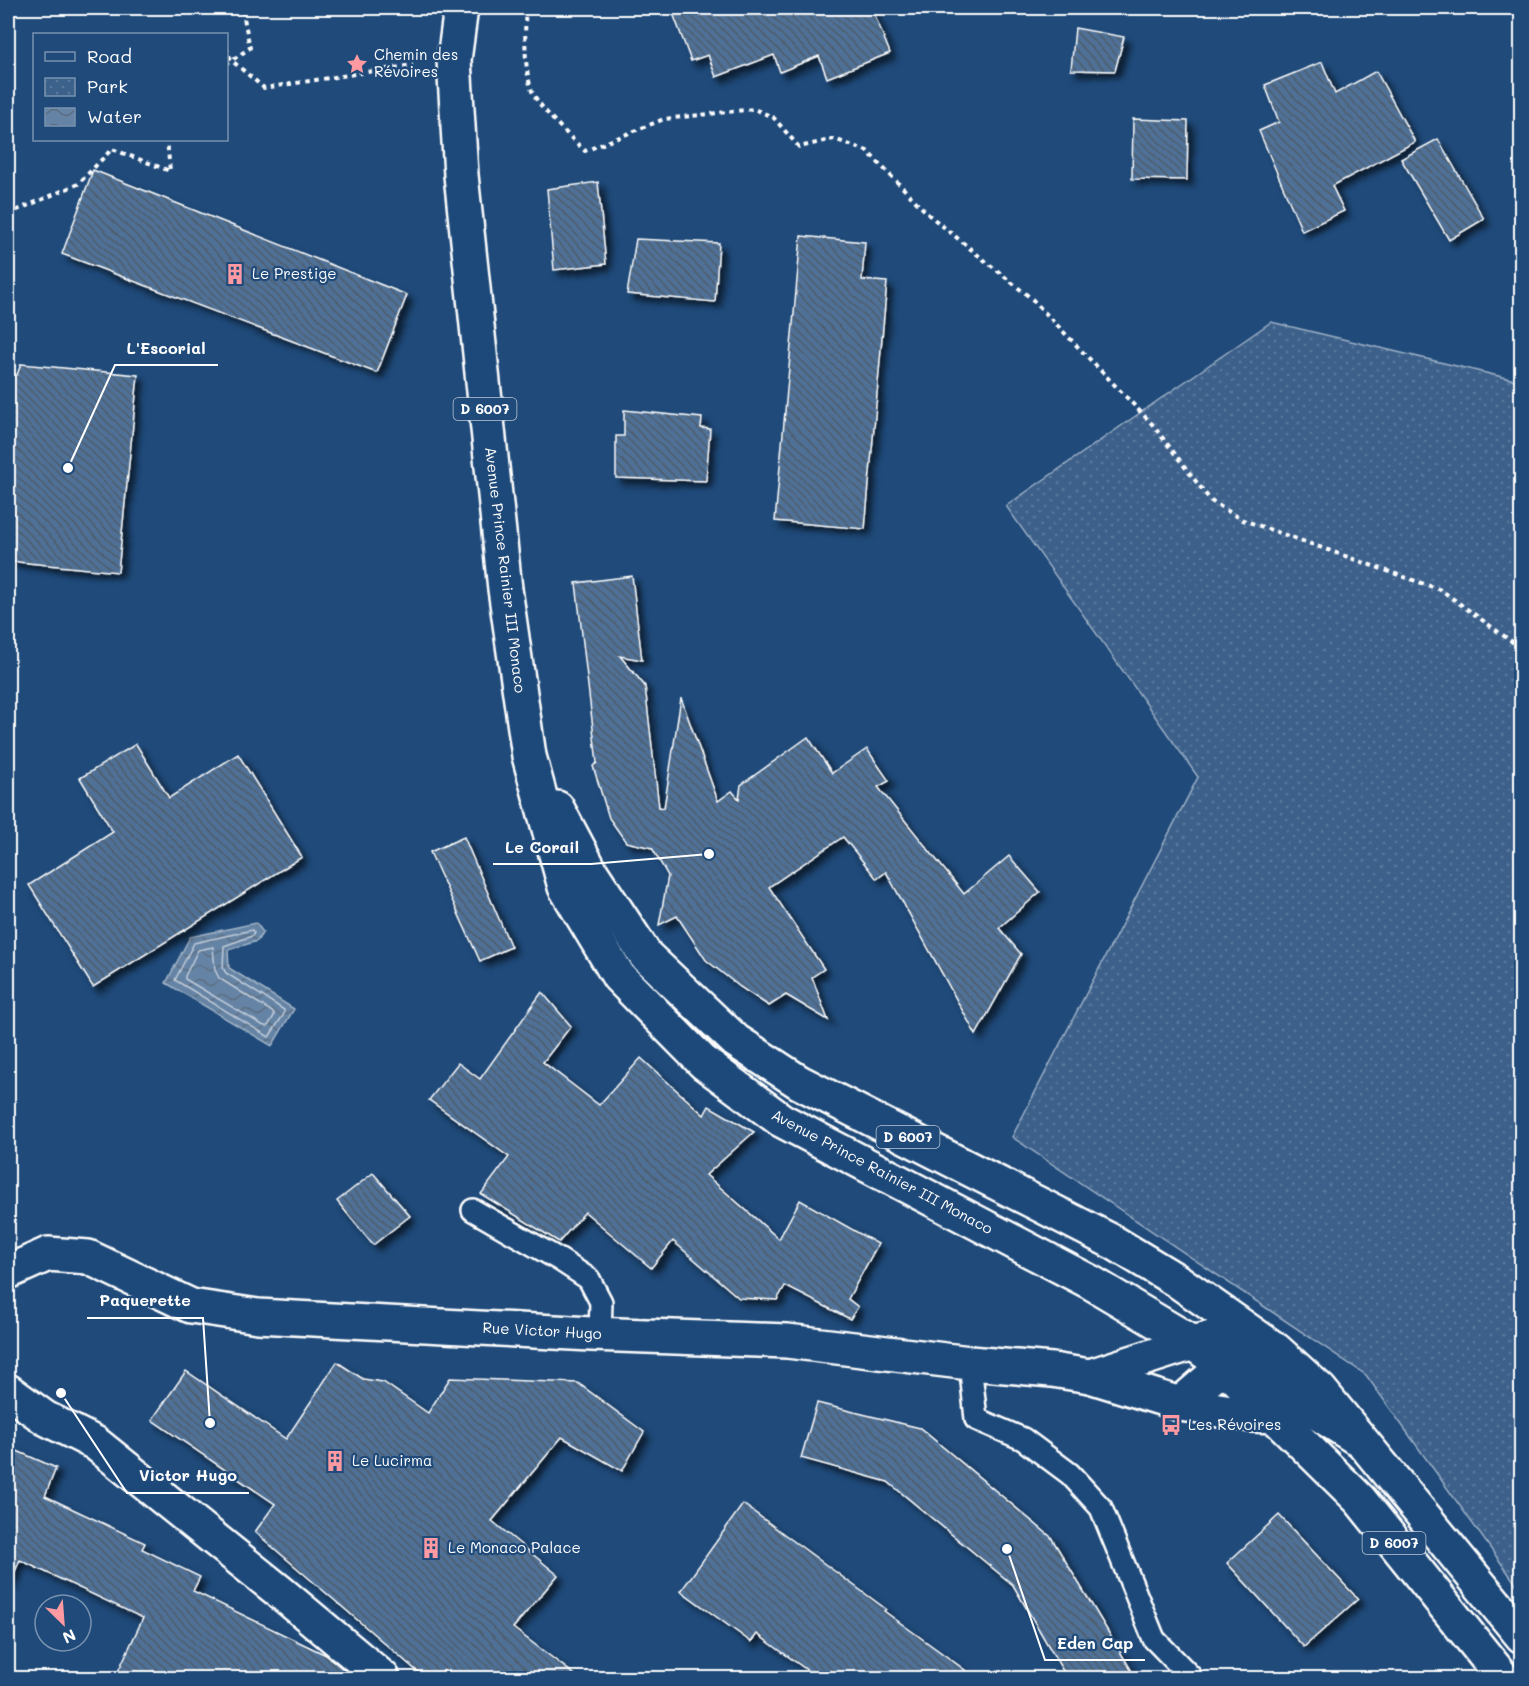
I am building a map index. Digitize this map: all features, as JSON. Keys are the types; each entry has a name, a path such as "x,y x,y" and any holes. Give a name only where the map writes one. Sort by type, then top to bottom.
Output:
{"main road":[{"name":"Avenue Prince Rainier III Monaco","path":"461,8 453,60 461,175 505,589 529,756 565,887 619,977 704,1063 781,1120 1211,1349 1360,1500 1503,1678"},
{"name":"Avenue Prince Rainier III Monaco","path":"529,756 591,872 646,956 736,1041 799,1082 1113,1242 1179,1282 1276,1350 1320,1390 1521,1636"},
{"path":"724,1077 748,1048"},
{"name":"Rue Victor Hugo","path":"8,1272 48,1254 88,1257 191,1306 258,1316 600,1334 787,1341 970,1363 1052,1370 1090,1376 1180,1404 1251,1416 1276,1416"},
{"path":"1179,1282 1190,1314 1211,1349 1180,1404"},
{"name":"Avenue Prince Rainier III Monaco","path":"1211,1349 1229,1341 1270,1373 1291,1396 1362,1441"},
{"name":"Rue Victor Hugo","path":"1090,1376 1211,1349"},
{"path":"8,1391 45,1418 95,1443 383,1678"}],"lane":[{"path":"473,1210 589,1279 601,1302 600,1334"},
{"path":"970,1363 976,1419 1023,1439 1070,1474 1101,1508 1154,1639 1192,1678"}],"path":[{"path":"228,62 250,48 242,8"},
{"path":"525,8 528,71 533,93 561,129 585,151 664,119 754,110 773,117 799,147 834,139 867,152 929,215 1032,299 1152,424 1211,501 1243,520 1441,590 1521,650"},
{"path":"228,52 231,60 264,88 417,64"},
{"path":"8,214 78,184 112,149 170,171 167,141"}],"green space":[{"path":"1271,322 1515,380 1521,391 1521,1591 1366,1375 1012,1137 1198,777 1006,506"}],"water":[{"path":"256,923 263,932 257,941 228,950 229,968 294,1009 272,1046 166,983 190,937"}],"building":[{"path":"671,8 872,8 890,53 827,78 819,56 780,72 774,55 716,77 708,55 691,61"},
{"path":"1075,28 1124,37 1115,71 1071,70"},
{"path":"1322,62 1335,94 1376,71 1415,142 1332,186 1344,211 1302,231 1259,131 1279,122 1265,85"},
{"path":"1133,119 1188,121 1187,180 1132,179"},
{"path":"1438,139 1484,219 1449,240 1401,159"},
{"name":"Le Prestige","path":"93,170 407,295 377,373 62,254"},
{"path":"598,182 606,264 554,270 547,189"},
{"path":"801,236 865,242 862,280 887,282 865,529 775,521"},
{"path":"636,239 719,243 715,302 627,294"},
{"path":"21,364 138,375 118,572 8,561 8,373 17,375"},
{"path":"624,410 702,418 701,428 710,429 706,481 616,478 616,436 624,436"},
{"path":"632,576 642,660 620,656 645,686 659,807 664,808 681,698 718,801 732,791 739,799 741,785 808,737 832,773 867,749 889,781 878,787 964,894 1009,856 1040,892 999,928 1021,954 976,1035 886,872 877,879 843,837 769,887 824,969 812,977 828,1020 786,995 769,1006 706,960 677,916 659,925 668,876 652,848 626,842 609,818 593,766 597,763 576,583"},
{"path":"136,744 169,798 238,754 302,857 93,987 29,885 113,832 80,778"},
{"path":"464,837 511,947 480,961 430,852"},
{"path":"542,992 571,1026 543,1062 599,1105 641,1058 704,1115 709,1106 754,1132 706,1175 779,1239 800,1200 878,1244 848,1299 858,1307 850,1319 785,1286 777,1300 739,1298 673,1241 651,1268 585,1212 559,1242 481,1194 509,1157 429,1100 458,1063 480,1079"},
{"path":"373,1173 410,1216 373,1245 337,1201"},
{"path":"337,1362 363,1379 383,1382 428,1413 450,1378 578,1383 644,1432 622,1471 562,1437 492,1521 558,1575 513,1628 579,1678 425,1678 255,1532 275,1504 152,1420 186,1371 286,1439"},
{"path":"817,1403 920,1428 1051,1537 1136,1678 1067,1678 1013,1585 888,1482 801,1458"},
{"path":"8,1447 56,1468 45,1496 145,1543 142,1549 200,1577 193,1591 326,1655 354,1678 115,1678 143,1618 20,1560 8,1585"},
{"path":"743,1504 976,1678 818,1678 757,1634 751,1642 681,1591"},
{"path":"1279,1515 1358,1599 1304,1647 1227,1563"}],"place":[{"name":"Chemin des Révoires","path":"357,64"},
{"name":"Le Prestige","path":"235,274"},
{"name":"L'Escorial","path":"68,468"},
{"name":"Le Corail","path":"709,854"},
{"name":"Victor Hugo","path":"61,1393"},
{"name":"Paquerette","path":"210,1423"},
{"name":"Les Révoires","path":"1171,1425"},
{"name":"Le Lucirma","path":"335,1461"},
{"name":"Le Monaco Palace","path":"431,1548"},
{"name":"Eden Cap","path":"1007,1549"}]}
